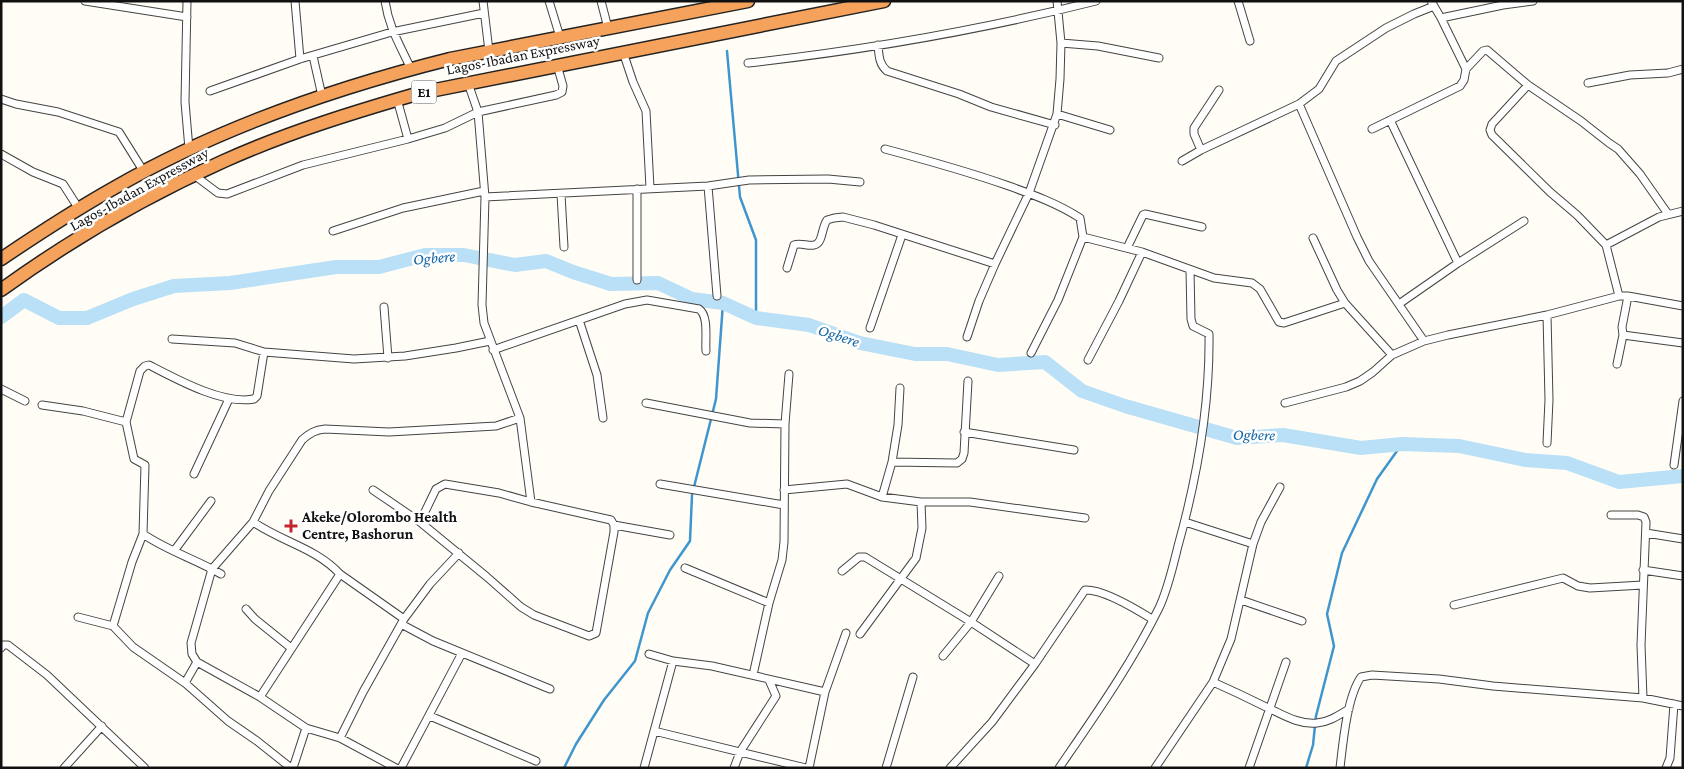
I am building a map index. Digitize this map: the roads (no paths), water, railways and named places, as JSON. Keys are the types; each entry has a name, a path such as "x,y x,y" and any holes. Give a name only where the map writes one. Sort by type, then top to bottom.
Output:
{"highway":[{"name":"Lagos-Ibadan Expressway","path":"1,259 79,209 144,172 254,121 322,96 411,69 489,51 748,1"},
{"name":"Lagos-Ibadan Expressway","path":"1,290 61,250 116,217 194,175 279,138 398,99 557,65 884,1"}],"street":[{"path":"86,1 187,17"},
{"path":"187,1 185,102 189,150"},
{"path":"295,1 300,59"},
{"path":"385,1 392,32 411,69"},
{"path":"483,1 489,51"},
{"path":"549,1 560,37"},
{"path":"601,1 608,28"},
{"path":"967,337 994,264 1029,193 1058,114 1061,44 1057,1"},
{"path":"748,63 931,38 1096,1"},
{"path":"1238,1 1250,41"},
{"path":"1441,18 1503,5 1533,1"},
{"path":"1182,162 1201,150 1299,104 1319,89 1336,61 1386,28 1432,4 1466,68"},
{"path":"210,91 300,59 392,32 484,13"},
{"path":"1061,44 1098,46 1159,58"},
{"path":"878,46 879,59 882,67 887,71 959,94 991,107 1054,124"},
{"path":"1372,129 1460,86 1464,80 1466,68 1483,51 1487,50 1528,85 1618,149 1649,185 1668,214"},
{"path":"623,52 633,82 646,111 650,188"},
{"path":"313,56 322,96"},
{"path":"194,175 223,195 304,165 408,140 445,128 478,112 556,95 562,92 563,86 557,65"},
{"path":"1588,83 1630,75 1668,73 1683,69"},
{"path":"468,83 478,112 485,194 482,305 484,323 520,418 531,502"},
{"path":"1528,85 1492,124 1490,130 1492,135 1606,245 1619,296"},
{"path":"1201,150 1194,134 1194,128 1219,90"},
{"path":"1,99 16,104 58,112 119,132 144,172"},
{"path":"398,99 408,140"},
{"path":"1299,104 1369,262 1424,341"},
{"path":"1058,114 1110,130"},
{"path":"1390,120 1458,263"},
{"path":"885,149 964,170 1029,193 1069,210 1080,218 1083,237 1058,300 1031,353"},
{"path":"1,154 33,172 63,184 79,209"},
{"path":"333,230 403,208 485,194 561,194 708,186 749,180 828,179 860,182"},
{"path":"708,186 717,296"},
{"path":"637,189 637,280"},
{"path":"561,194 564,247"},
{"path":"1606,245 1668,214 1683,211"},
{"path":"1127,248 1145,214 1202,227"},
{"path":"787,268 794,245 797,243 817,244 820,241 825,222 834,218 844,217 994,264"},
{"path":"1399,304 1458,263 1524,221"},
{"path":"870,328 902,235"},
{"path":"1083,237 1142,252 1214,278 1252,282 1256,285 1279,322 1284,323 1345,303"},
{"path":"1313,238 1345,303 1392,355"},
{"path":"1088,360 1119,302 1142,252"},
{"path":"1059,768 1091,722 1122,672 1164,595 1185,522 1201,440 1210,352 1209,334 1193,326 1191,319 1190,270"},
{"path":"1285,403 1346,387 1360,381 1373,372 1392,355 1424,341 1448,334 1547,315 1619,296 1683,306"},
{"path":"1618,364 1628,296"},
{"path":"493,350 638,300 647,300 699,308 703,311 705,317 706,351"},
{"path":"384,307 388,358"},
{"path":"1547,315 1549,400 1547,443"},
{"path":"579,320 598,375 603,418"},
{"path":"1623,336 1683,343"},
{"path":"172,339 235,343 264,352 354,359 388,358 490,341"},
{"path":"113,626 132,562 143,534 145,465 134,459 126,422 140,371 149,365 180,381 229,399 254,399 257,396 264,352"},
{"path":"753,675 769,603 782,560 784,542 785,424 790,374"},
{"path":"892,462 957,463 962,459 968,381"},
{"path":"882,497 892,462 898,425 900,388"},
{"path":"1,389 25,401"},
{"path":"194,474 229,399"},
{"path":"1674,465 1683,401"},
{"path":"646,403 750,423 785,424"},
{"path":"42,405 82,411 126,422"},
{"path":"396,768 340,738 306,728 260,697 198,662 192,654 191,643 212,569 253,522 269,491 302,440 316,430 389,432 496,426 520,418"},
{"path":"964,432 1074,450"},
{"path":"420,522 436,489 445,484 499,493 610,520 614,525 670,535"},
{"path":"660,484 784,505"},
{"path":"784,490 847,484 882,497 921,502 970,502 1085,518"},
{"path":"1155,768 1213,682 1231,639 1252,544 1261,522 1280,487"},
{"path":"373,490 420,522 534,616 592,636 596,633 607,578 614,525"},
{"path":"174,551 210,501"},
{"path":"860,634 916,558 922,528 921,502"},
{"path":"1611,515 1638,515 1644,518 1646,522 1641,645 1643,698"},
{"path":"253,522 267,532 314,552 403,622 433,641 550,689"},
{"path":"1185,522 1252,544"},
{"path":"1646,533 1683,539"},
{"path":"143,534 162,547 221,574"},
{"path":"340,738 363,692 403,622 430,584 459,553"},
{"path":"842,571 859,557 865,557 1035,664"},
{"path":"685,568 769,603"},
{"path":"1643,570 1683,576"},
{"path":"260,697 340,574"},
{"path":"943,656 971,622 999,576"},
{"path":"1454,605 1563,578 1578,586 1590,588 1643,585"},
{"path":"950,768 992,722 1035,664 1085,590 1092,589 1123,602 1152,618"},
{"path":"1240,600 1302,621"},
{"path":"246,609 255,619 291,648"},
{"path":"78,617 113,626 133,647 185,683 228,721 294,767 306,728"},
{"path":"654,731 807,768 825,692 846,633"},
{"path":"1,648 3,645 8,645 47,675 145,768"},
{"path":"401,768 462,653"},
{"path":"648,654 673,661 712,666 825,692"},
{"path":"644,768 673,661"},
{"path":"185,683 198,662"},
{"path":"1249,768 1286,662"},
{"path":"1340,768 1349,710 1356,685 1361,677 1372,675 1439,679 1493,686 1643,698 1683,706"},
{"path":"886,768 912,677"},
{"path":"734,768 740,752 776,696 769,680"},
{"path":"1213,682 1287,718 1315,723 1328,721 1349,710"},
{"path":"1666,768 1670,758 1674,704"},
{"path":"430,716 536,761"},
{"path":"64,768 102,726"}],"waterway":[{"path":"727,51 740,197 756,240 756,318"},
{"name":"Ogbere","path":"1,317 24,300 59,318 87,318 133,299 174,286 230,283 336,267 379,267 425,255 464,255 515,265 546,261 611,284 658,283 692,299 723,303 756,318 809,325 860,343 915,354 947,354 998,365 1045,362 1082,391 1125,406 1237,438 1283,435 1361,448 1402,444 1459,446 1525,460 1567,463 1619,482 1683,476"},
{"path":"564,768 576,744 604,700 635,661 648,613 670,570 690,541 692,495 716,399 723,303"},
{"path":"1306,768 1313,745 1316,716 1334,646 1327,614 1342,553 1377,479 1402,444"}],"place":[{"name":"Akeke/Olorombo Health Centre, Bashorun","path":"291,526"}]}
